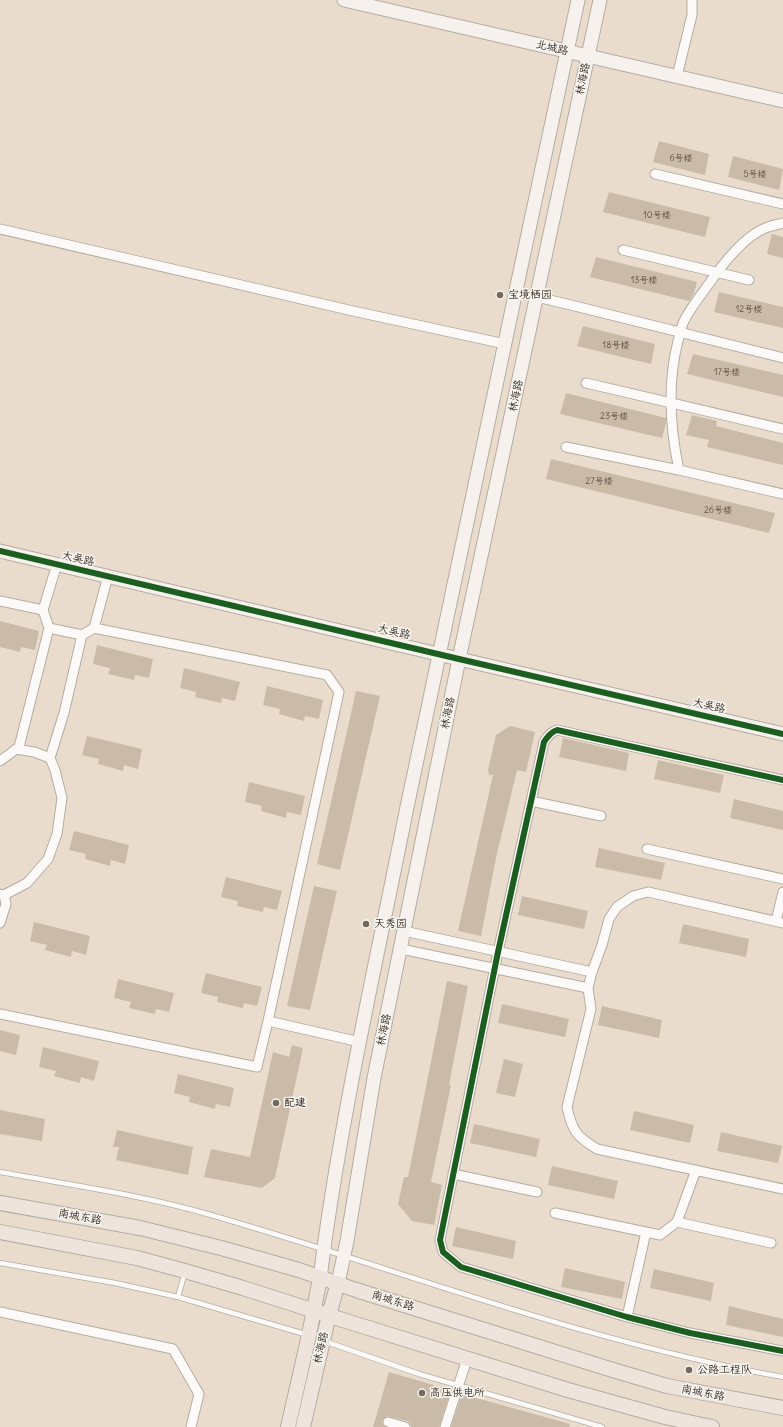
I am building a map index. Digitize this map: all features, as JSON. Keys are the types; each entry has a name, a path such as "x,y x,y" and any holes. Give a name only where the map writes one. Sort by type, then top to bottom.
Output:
{"main road":[{"name":"北城路","path":"344,0 783,101"},
{"name":"林海路","path":"288,1427 309,1336 320,1278 342,1132 439,653 578,0"},
{"name":"林海路","path":"303,1427 344,1255 374,1078 459,659 600,0"},
{"name":"大吴路","path":"0,551 783,734"},
{"name":"南城东路","path":"0,1203 140,1228 221,1248 299,1270 356,1290 667,1386 783,1408"},
{"path":"0,1232 137,1258 185,1271 623,1406 712,1427"}],"street":[{"path":"677,76 692,15 692,0"},
{"path":"655,174 783,204"},
{"path":"679,470 674,448 671,402 672,374 680,333 684,321 717,273 743,242 767,227 783,223"},
{"path":"0,229 353,311 505,344"},
{"path":"624,250 749,280"},
{"path":"516,292 783,358"},
{"path":"586,383 783,429"},
{"path":"566,446 783,494"},
{"path":"0,761 19,747 49,628 43,610 57,564"},
{"path":"94,628 108,576"},
{"path":"0,601 43,610"},
{"path":"0,1014 257,1067 339,692 327,675 94,628 82,635 49,628"},
{"path":"0,923 6,904 2,894 27,884 48,859 57,834 62,798 55,770 50,758 64,713 82,635"},
{"path":"783,780 557,730 552,732 544,742 498,952 440,1240 443,1252 461,1267 627,1317 690,1333 783,1351"},
{"path":"16,749 34,752 50,758"},
{"path":"531,801 601,816"},
{"path":"647,849 783,879"},
{"path":"783,892 780,922 648,892 633,896 618,907 609,919 602,945 592,972 588,988 590,1009 567,1107 570,1122 578,1136 597,1149 783,1189"},
{"path":"404,931 592,972"},
{"path":"401,949 588,988"},
{"path":"268,1021 360,1042"},
{"path":"555,1213 660,1235 677,1222 696,1170"},
{"path":"453,1174 537,1192"},
{"path":"677,1222 770,1243"},
{"path":"627,1317 646,1232"},
{"path":"0,1312 173,1349 199,1394 191,1427"},
{"path":"445,1427 466,1358"},
{"path":"388,1422 405,1427"}],"lane":[{"path":"0,1172 112,1192 210,1214 344,1255 529,1315 585,1331 648,1348 783,1376"},
{"path":"0,1263 115,1283 178,1297 323,1340 418,1374 602,1427"},
{"path":"178,1297 185,1271"}],"building":[{"path":"659,141 709,154 705,175 653,162"},
{"path":"733,156 783,169 779,190 728,177"},
{"path":"609,192 710,217 705,237 603,212"},
{"path":"772,234 783,237 783,258 767,254"},
{"path":"596,257 697,282 694,293 689,301 590,277"},
{"path":"719,292 783,307 783,328 714,312"},
{"path":"583,326 655,344 651,364 577,346"},
{"path":"693,354 783,375 783,397 687,374"},
{"path":"566,393 666,418 662,438 560,414"},
{"path":"692,415 717,421 716,426 783,443 783,465 707,447 709,440 686,435"},
{"path":"551,459 775,513 769,533 546,479"},
{"path":"0,621 39,631 35,650 21,647 20,652 0,647"},
{"path":"97,645 153,659 149,678 135,675 134,680 108,674 110,668 93,664"},
{"path":"184,668 240,682 235,701 222,698 221,703 195,697 196,692 180,688"},
{"path":"267,686 323,700 319,719 305,716 304,721 279,714 280,709 263,705"},
{"path":"356,691 380,696 340,870 317,864"},
{"path":"510,726 535,732 526,772 517,770 496,858 481,936 458,931 493,775 489,775 488,770 496,735"},
{"path":"87,736 142,749 138,769 124,765 123,771 98,764 99,759 82,755"},
{"path":"563,738 629,753 626,771 559,757"},
{"path":"658,760 724,775 720,793 654,779"},
{"path":"249,782 305,796 301,815 287,812 286,818 261,811 262,806 245,802"},
{"path":"734,799 783,811 783,830 730,818"},
{"path":"74,831 129,845 125,864 111,860 110,866 85,859 86,854 69,850"},
{"path":"599,848 665,863 661,880 595,867"},
{"path":"226,877 282,891 277,910 264,907 263,912 237,906 238,901 221,897"},
{"path":"314,886 337,891 310,1010 287,1006"},
{"path":"522,896 588,911 584,929 518,915"},
{"path":"34,922 90,936 86,955 72,951 71,957 45,950 47,945 30,941"},
{"path":"683,924 749,939 746,957 679,943"},
{"path":"206,973 262,987 257,1006 244,1003 243,1008 217,1002 218,997 201,993"},
{"path":"118,979 174,993 169,1012 156,1009 155,1014 129,1008 131,1002 114,998"},
{"path":"447,981 468,986 449,1085 451,1085 431,1182 442,1185 434,1225 412,1221 398,1204 404,1177 408,1177"},
{"path":"502,1004 569,1019 565,1037 498,1023"},
{"path":"602,1006 662,1020 659,1038 598,1025"},
{"path":"0,1030 20,1035 16,1055 0,1051"},
{"name":"配建","path":"292,1045 303,1048 275,1178 262,1188 204,1177 211,1149 250,1157 273,1052 289,1057"},
{"path":"43,1047 99,1061 94,1081 81,1077 80,1083 54,1076 56,1071 39,1067"},
{"path":"504,1059 523,1064 515,1097 496,1093"},
{"path":"178,1074 234,1088 230,1107 216,1104 215,1109 189,1102 190,1097 174,1093"},
{"path":"0,1110 45,1119 42,1141 0,1134"},
{"path":"634,1111 694,1125 690,1143 630,1130"},
{"path":"474,1124 540,1139 536,1157 470,1143"},
{"path":"117,1130 193,1147 188,1175 116,1160 119,1147 113,1147"},
{"path":"721,1132 782,1146 778,1163 717,1151"},
{"path":"552,1166 618,1181 614,1199 548,1185"},
{"path":"456,1227 516,1241 513,1259 452,1246"},
{"path":"565,1268 625,1282 622,1299 561,1287"},
{"path":"654,1269 714,1283 711,1301 650,1288"},
{"path":"729,1306 783,1319 783,1337 726,1325"},
{"path":"389,1372 451,1390 439,1427 411,1427 410,1423 407,1421 387,1416 382,1421 382,1424 385,1427 373,1427"},
{"path":"462,1394 570,1424 569,1427 451,1427"}],"cycle path":[{"path":"0,551 783,734"},
{"path":"783,780 557,730 551,733 544,742 498,952 440,1240 443,1252 461,1267 627,1317 690,1333 783,1351"}],"place":[{"name":"宝境栖园","path":"500,295"},
{"name":"天秀园","path":"366,924"},
{"name":"配建","path":"276,1103"},
{"name":"公路工程队","path":"689,1370"},
{"name":"高压供电所","path":"422,1393"}]}
